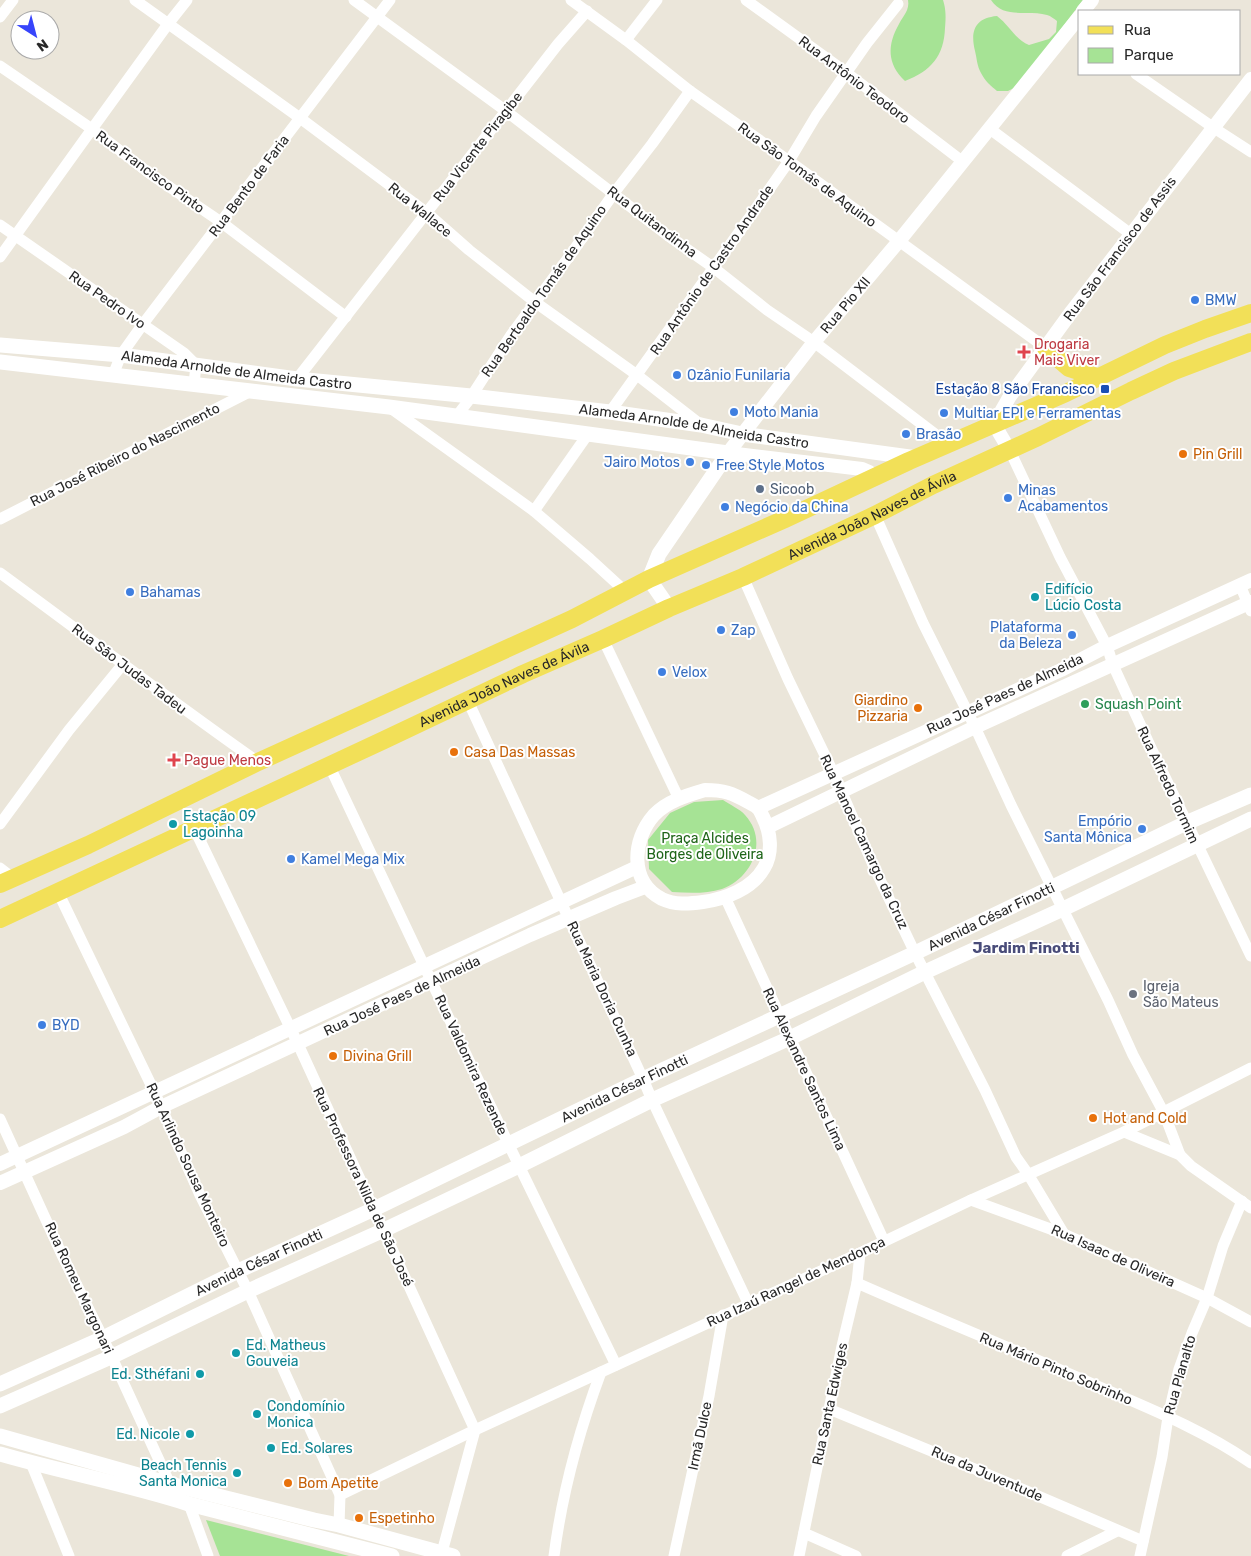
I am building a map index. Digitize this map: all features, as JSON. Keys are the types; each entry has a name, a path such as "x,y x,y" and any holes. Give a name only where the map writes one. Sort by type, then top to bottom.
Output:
{"main road":[{"path":"4,877 88,845 258,762 572,619 649,579 1066,393 1096,377 1205,329 1251,313"},
{"name":"Avenida João Naves de Ávila","path":"0,919 523,674 668,608 743,577 1174,371 1251,342"},
{"name":"Alameda Arnolde de Almeida Castro","path":"0,345 121,355 297,379 610,412 701,425 742,434 917,458"},
{"path":"1046,348 1069,368 1096,377"},
{"name":"Alameda Arnolde de Almeida Castro","path":"0,362 389,407 728,453"},
{"name":"Rua Pio Xll","path":"649,579 659,554 728,453"},
{"path":"649,579 668,608"},
{"name":"Avenida César Finotti","path":"0,1384 103,1338 238,1271 374,1209 508,1143 1053,888 1186,823 1251,795"},
{"name":"Avenida César Finotti","path":"0,1406 111,1357 248,1291 384,1230 652,1100 790,1038 925,972 1063,909 1251,819"},
{"path":"0,1436 170,1484 392,1556"},
{"path":"0,1454 161,1495 189,1504 277,1518 339,1525 446,1555"}],"street":[{"path":"0,17 13,0"},
{"name":"Rua Wallace","path":"135,0 300,118 426,213 535,302 637,375 701,425"},
{"path":"0,257 168,24 188,0"},
{"name":"Rua Quitandinha","path":"354,0 506,111 667,235 714,268 767,310 814,342 948,444"},
{"name":"Rua Bento de Faria","path":"113,375 121,355 143,324 390,0"},
{"name":"Rua São Tomás de Aquino","path":"571,0 626,40 690,91 789,160 1046,348"},
{"path":"626,40 657,0"},
{"name":"Rua Antônio Teodoro","path":"746,0 962,161"},
{"path":"1084,10 1092,0"},
{"name":"Rua Antônio de Castro Andrade","path":"610,412 714,268 789,160 816,116 846,73 898,4"},
{"name":"Rua Vicente Piragibe","path":"297,379 558,44 587,11"},
{"name":"Rua Pio Xll","path":"728,453 814,342 899,241 962,161 1075,31"},
{"name":"Rua Francisco Pinto","path":"0,66 92,129 149,173 221,222 346,317"},
{"path":"1137,75 1251,152"},
{"name":"Rua São Francisco de Assis","path":"994,424 1010,396 1072,311 1251,79"},
{"name":"Rua Bertoaldo Tomás de Aquino","path":"471,396 535,302 690,91"},
{"path":"990,129 1132,235"},
{"name":"Rua Pedro Ivo","path":"0,226 184,353 196,365"},
{"path":"194,384 196,365"},
{"name":"Rua José Ribeiro do Nascimento","path":"0,519 251,391"},
{"path":"456,417 471,396"},
{"path":"389,407 534,511 626,592"},
{"path":"994,424 1010,451"},
{"path":"534,511 588,434"},
{"name":"Rua Alfredo Tormim","path":"1010,451 1060,556 1107,646 1113,665 1186,823 1251,956"},
{"name":"Alameda Arnolde de Almeida Castro","path":"728,453 862,469 869,472 874,478"},
{"path":"875,515 923,623 976,727 1011,805 1133,1055 1164,1114 1180,1155"},
{"name":"Rua São Judas Tadeu","path":"0,573 190,715 258,762"},
{"name":"Rua Manoel Camargo da Cruz","path":"743,577 788,680 842,791 874,867 915,953 985,1090 1016,1157 1064,1234"},
{"path":"1246,583 1250,605"},
{"name":"Rua José Paes de Almeida","path":"758,808 1061,670 1107,646 1246,583"},
{"name":"Rua José Paes de Almeida","path":"768,826 976,727 1250,605"},
{"path":"603,639 679,799"},
{"path":"0,824 69,730 123,664"},
{"name":"Rua Maria Doria Cunha","path":"468,701 748,1303"},
{"name":"Rua Valdomira Rezende","path":"329,765 519,1166 616,1365"},
{"path":"705,790 720,790 734,794 758,808 768,826 770,846 764,868 753,881 740,890 716,900 678,904 656,896 645,887 637,867 638,848 644,829 655,814 679,799 705,790"},
{"name":"Rua Professora Nilda de São José","path":"194,828 298,1044 475,1430"},
{"name":"Rua José Paes de Almeida","path":"0,1164 637,867"},
{"name":"Rua José Paes de Almeida","path":"0,1183 530,936 645,887"},
{"name":"Rua Arlindo Sousa Monteiro","path":"58,892 154,1091 200,1195 248,1291 340,1495 339,1525"},
{"name":"Rua Alexandre Santos Lima","path":"725,897 884,1241"},
{"name":"Rua Izaú Rangel de Mendonça","path":"340,1495 748,1303 1028,1174 1164,1114 1251,1068"},
{"name":"Rua Romeu Margonari","path":"0,1118 170,1484"},
{"path":"1124,1132 1180,1155 1191,1166 1246,1204"},
{"name":"Rua Isaac de Oliveira","path":"971,1200 1064,1234 1207,1298 1251,1322"},
{"name":"Rua Planalto","path":"1140,1556 1179,1369 1207,1298 1224,1246 1246,1204"},
{"name":"Rua Santa Edwiges","path":"799,1556 842,1346 857,1283 860,1253"},
{"name":"Rua Mário Pinto Sobrinho","path":"857,1283 1168,1417 1214,1440 1251,1463"},
{"name":"Irmã Dulce","path":"674,1556 709,1396 723,1315"},
{"path":"554,1556 573,1462 591,1399 601,1372"},
{"name":"Rua da Juventude","path":"829,1409 1144,1541"},
{"path":"446,1555 475,1430"},
{"path":"31,1463 69,1556"},
{"path":"189,1504 208,1556"},
{"path":"1067,1556 1117,1531"},
{"path":"804,1533 856,1556"}],"green space":[{"path":"908,0 943,0 946,21 944,38 939,54 929,67 905,81 899,75 892,61 891,47 895,32 907,10"},
{"path":"991,0 1083,0 1018,86 1008,91 997,91 986,81 980,70 973,37 976,27 984,20 997,16 1020,39 1029,45 1049,39 1056,32 1057,21 1048,15 1040,13 1009,12 996,6"},
{"name":"Praça Alcides Borges de Oliveira","path":"723,800 743,813 752,825 756,836 756,847 754,858 749,868 733,884 716,891 672,892 649,869 648,840 670,813 694,802"},
{"path":"206,1520 349,1556 220,1556"}],"place":[{"name":"BMW","path":"1195,300"},
{"name":"Drogaria Mais Viver","path":"1024,352"},
{"name":"Ozânio Funilaria","path":"677,375"},
{"name":"Estação 8 São Francisco","path":"1105,389"},
{"name":"Moto Mania","path":"734,412"},
{"name":"Multiar EPI e Ferramentas","path":"944,413"},
{"name":"Brasão","path":"906,434"},
{"name":"Pin Grill","path":"1183,454"},
{"name":"Jairo Motos","path":"690,462"},
{"name":"Free Style Motos","path":"706,465"},
{"name":"Sicoob","path":"760,489"},
{"name":"Minas Acabamentos","path":"1008,498"},
{"name":"Negócio da China","path":"725,507"},
{"name":"Bahamas","path":"130,592"},
{"name":"Edifício Lúcio Costa","path":"1035,597"},
{"name":"Zap","path":"721,630"},
{"name":"Plataforma da Beleza","path":"1072,635"},
{"name":"Velox","path":"662,672"},
{"name":"Squash Point","path":"1085,704"},
{"name":"Giardino Pizzaria","path":"918,708"},
{"name":"Casa Das Massas","path":"454,752"},
{"name":"Pague Menos","path":"174,760"},
{"name":"Estação 09 Lagoinha","path":"173,824"},
{"name":"Empório Santa Mônica","path":"1142,829"},
{"name":"Kamel Mega Mix","path":"291,859"},
{"name":"Igreja São Mateus","path":"1133,994"},
{"name":"BYD","path":"42,1025"},
{"name":"Divina Grill","path":"333,1056"},
{"name":"Hot and Cold","path":"1093,1118"},
{"name":"Ed. Matheus Gouveia","path":"236,1353"},
{"name":"Ed. Sthéfani","path":"200,1374"},
{"name":"Condomínio Monica","path":"257,1414"},
{"name":"Ed. Nicole","path":"190,1434"},
{"name":"Ed. Solares","path":"271,1448"},
{"name":"Beach Tennis Santa Monica","path":"237,1473"},
{"name":"Bom Apetite","path":"288,1483"},
{"name":"Espetinho","path":"359,1518"}],"district":[{"name":"Jardim Finotti","path":"1026,948"}]}
